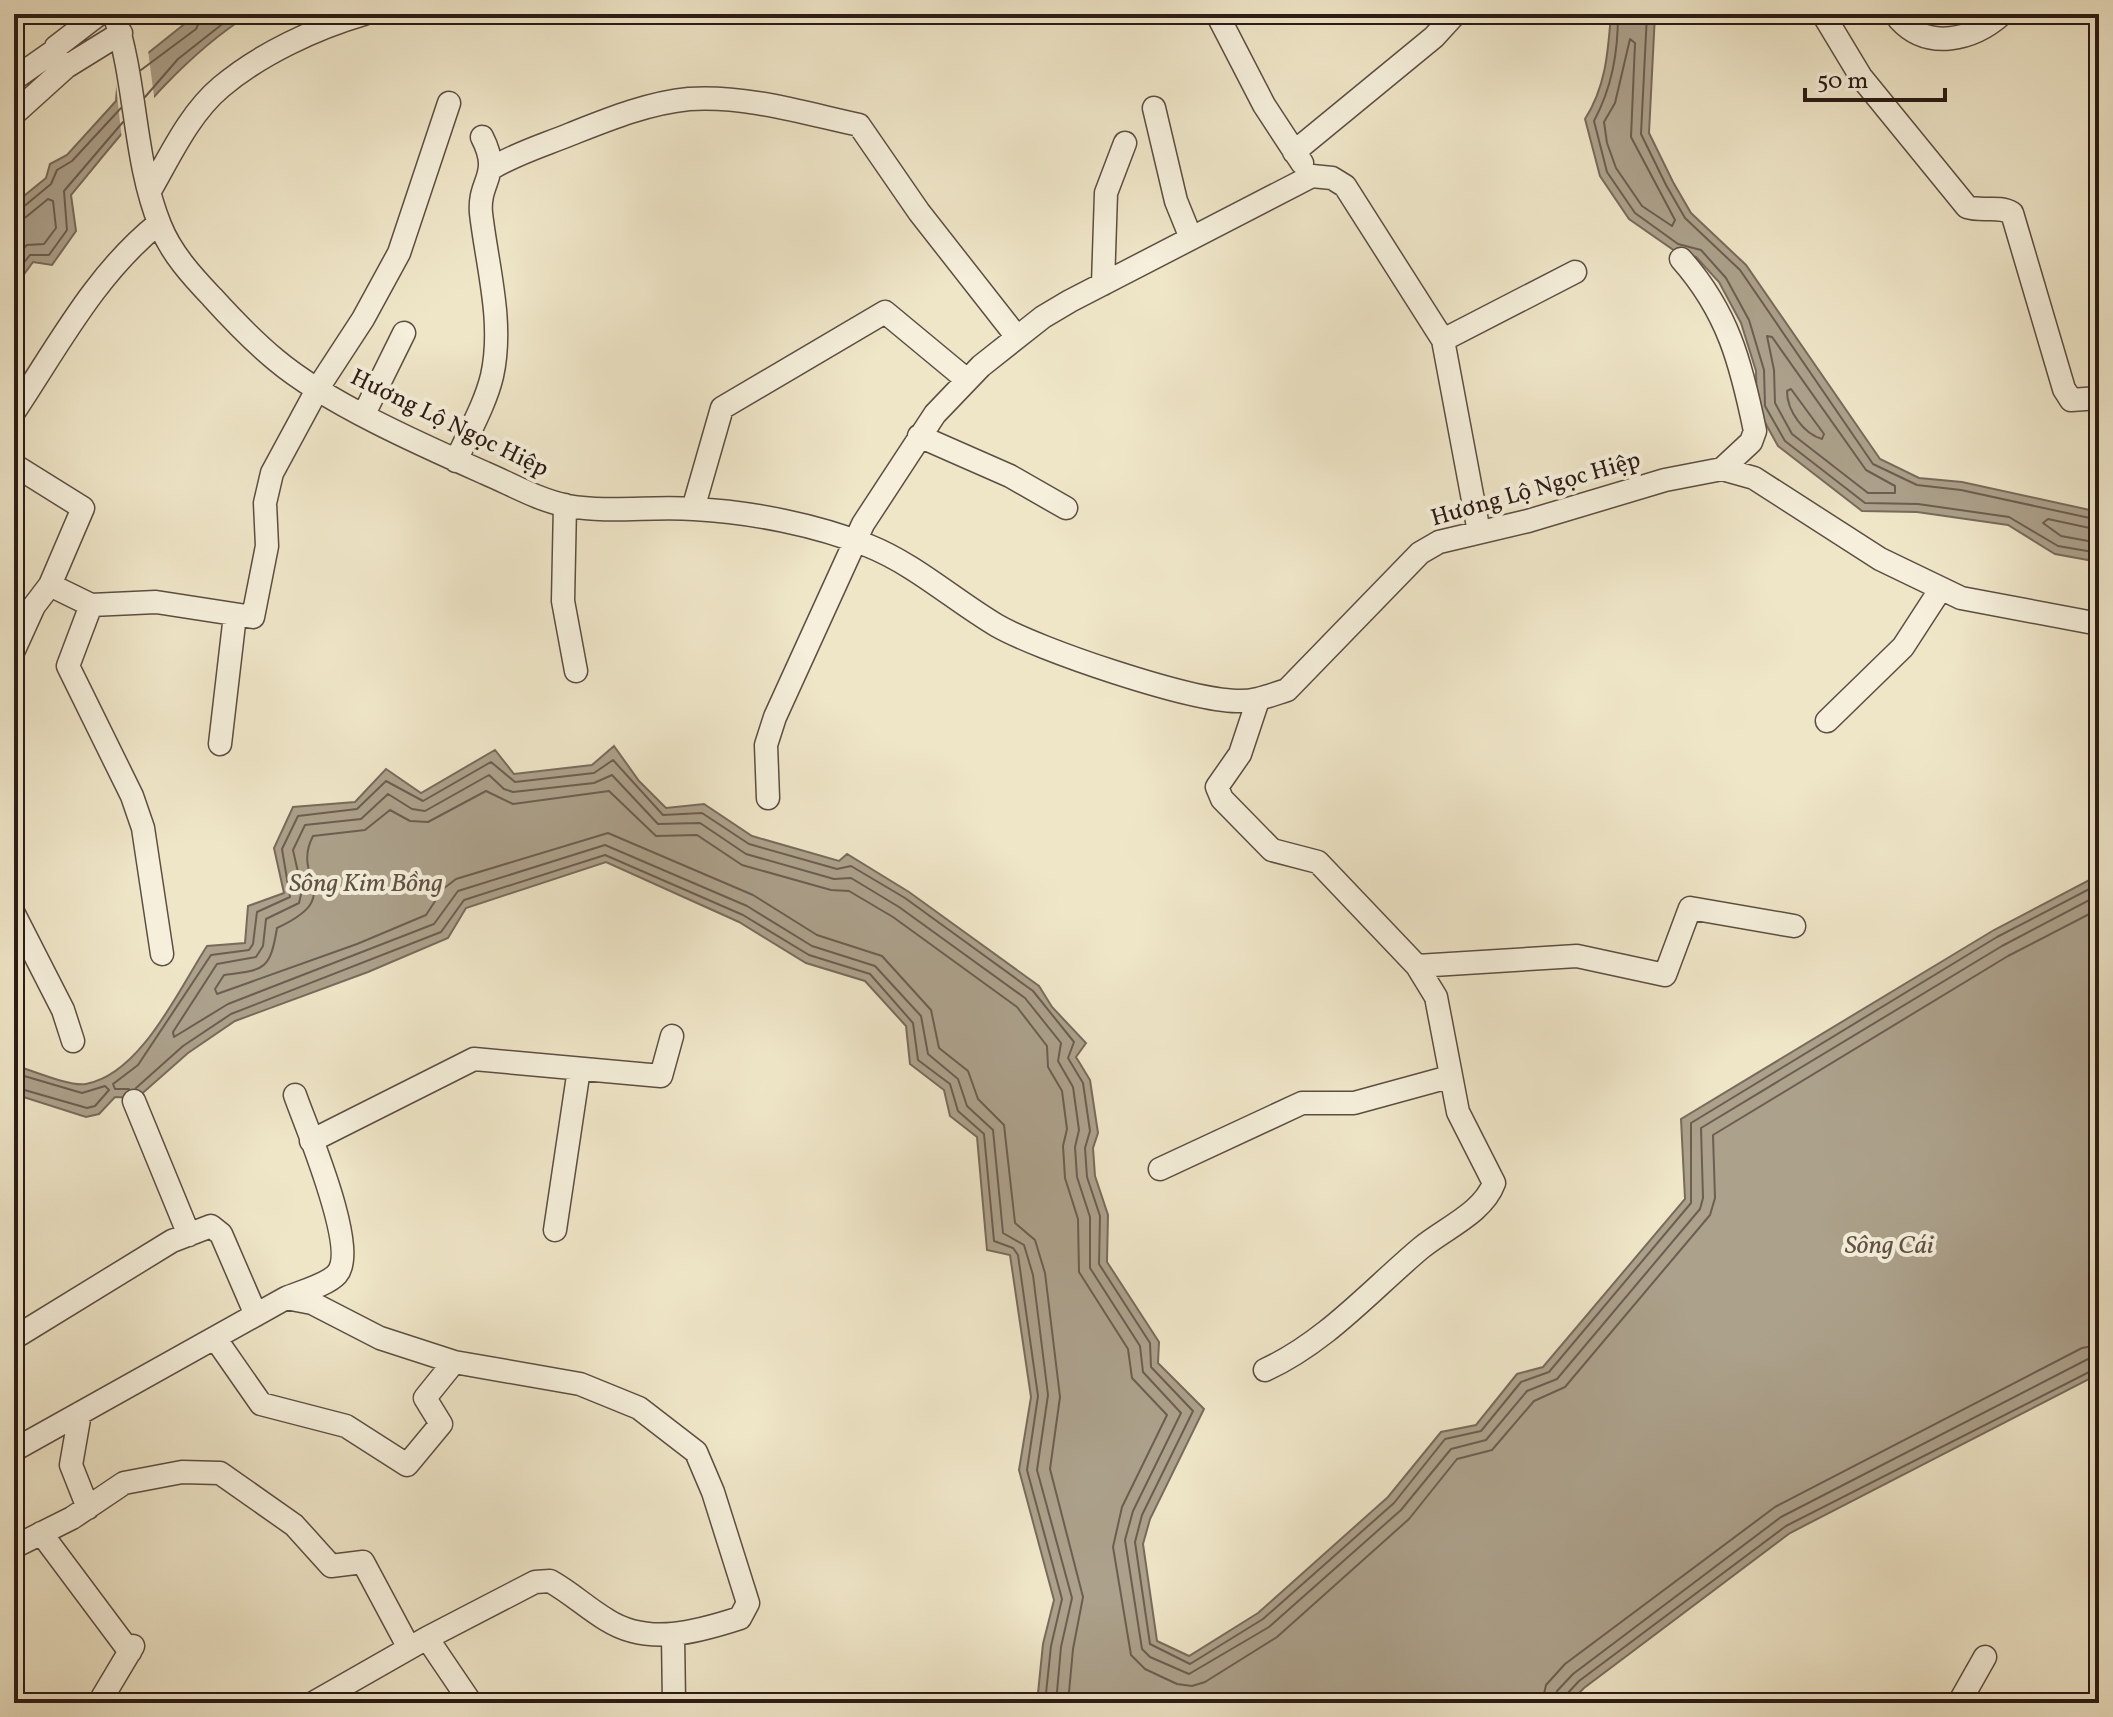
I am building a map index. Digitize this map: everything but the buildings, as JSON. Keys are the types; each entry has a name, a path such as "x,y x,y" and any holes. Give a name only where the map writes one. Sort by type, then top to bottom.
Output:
{"street":[{"path":"14,114 99,14"},
{"path":"151,189 189,124 219,88 310,34 364,14"},
{"path":"1217,14 1264,105 1312,176"},
{"path":"1294,152 1434,37 1455,14"},
{"path":"1823,14 1861,77 1967,207 1981,212 2003,208 2012,213 2064,389 2071,400 2099,398"},
{"path":"1900,14 1899,19 1908,29 1951,40 1971,36 2002,14"},
{"path":"14,79 60,59 117,24"},
{"name":"Hương Lộ Ngọc Hiệp","path":"117,24 128,62 144,161 159,223 189,272 277,362 364,414 528,494 565,505 601,510 693,509 772,521 854,542 887,556 1000,627 1086,661 1215,698 1258,700 1287,690 1307,673 1420,553 1439,542 1665,480 1722,469 1754,478 1880,559 1940,590 1961,598 2099,624"},
{"path":"492,168 512,156 598,123 652,105 691,99 758,104 859,125 919,212 1017,337"},
{"path":"220,744 244,616 267,546 263,522 272,473 318,388 363,319 399,253 449,103"},
{"path":"1154,108 1176,201 1191,238"},
{"path":"456,461 487,392 495,356 488,249 481,211 492,168 482,137"},
{"path":"1103,284 1106,193 1125,143"},
{"path":"768,798 766,745 775,717 819,626 854,542 919,436 967,380 1043,317 1312,176 1332,178 1345,186 1443,340 1479,532"},
{"path":"14,412 105,276 132,244 159,223"},
{"path":"1681,259 1708,289 1732,338 1755,431 1751,442 1722,469"},
{"path":"1443,340 1575,272"},
{"path":"693,509 722,408 885,312 967,380"},
{"path":"364,414 404,333"},
{"path":"919,436 1010,476 1066,508"},
{"path":"14,465 83,508 50,585 34,606 14,650"},
{"path":"565,505 563,601 576,671"},
{"path":"50,585 91,605 156,602 244,616"},
{"path":"1827,721 1903,647 1940,590"},
{"path":"91,605 68,666 132,796 143,828 152,868 162,954"},
{"path":"1258,700 1240,754 1217,787 1222,799 1272,850 1318,862 1417,966 1436,997 1458,1112 1494,1183 1489,1198 1421,1249 1370,1296 1296,1356 1265,1370"},
{"path":"1417,966 1577,956 1665,975 1690,908 1794,926"},
{"path":"14,914 63,1010 73,1041"},
{"path":"311,1141 474,1059 661,1076 672,1036"},
{"path":"555,1230 579,1069"},
{"path":"1160,1169 1302,1103 1354,1103 1449,1077"},
{"path":"14,1450 286,1298 336,1275 342,1262 340,1224 295,1095"},
{"path":"134,1101 189,1235"},
{"path":"14,1338 172,1241 211,1226 221,1234 256,1315"},
{"path":"286,1298 312,1303 380,1338 454,1362 580,1384 639,1408 696,1452 713,1492 748,1603 740,1618 673,1635 629,1631 610,1622 550,1581 535,1582 418,1643 313,1703"},
{"path":"215,1338 261,1404 346,1426 407,1465 441,1424 425,1398 454,1362"},
{"path":"80,1413 71,1465 88,1508"},
{"path":"14,1547 88,1508 124,1483 182,1472 220,1473 294,1525 331,1566 363,1562 418,1643 471,1703"},
{"path":"41,1533 132,1649 99,1703"},
{"path":"673,1635 674,1703"},
{"path":"1959,1703 1985,1657"}],"water":[{"path":"197,14 250,14 199,52 132,121 71,195 76,231 52,265 33,262 14,288 14,204 46,178 50,164 67,155 116,101 118,77"},
{"path":"1611,14 1655,14 1649,133 1673,182 1691,213 1746,265 1880,459 1919,478 1962,482 2099,512 2099,562 2055,554 2008,525 1917,512 1862,511 1778,446 1757,408 1756,371 1741,323 1719,282 1696,257 1675,251 1629,219 1600,176 1585,119 1602,81"},
{"name":"Sông Cái","path":"614,746 639,781 666,808 704,804 752,836 839,861 847,854 909,892 1039,986 1052,1007 1086,1043 1076,1057 1090,1080 1098,1133 1093,1148 1095,1176 1108,1215 1107,1262 1159,1342 1158,1363 1204,1409 1150,1519 1143,1544 1157,1641 1189,1656 1258,1613 1388,1497 1441,1432 1476,1425 1517,1374 1543,1367 1685,1199 1681,1119 1994,930 2099,875 2099,1374 1790,1533 1584,1688 1569,1703 1037,1703 1043,1644 1054,1600 1019,1470 1031,1397 1010,1255 987,1250 977,1137 950,1116 944,1090 910,1064 906,1026 865,981 806,963 739,922 606,862 466,908 448,938 368,972 235,1021 188,1053 137,1098 115,1097 99,1114 86,1117 14,1094 14,1065 79,1084 106,1077 124,1064 157,1027 207,946 245,943 248,906 284,893 274,848 293,807 355,802 386,769 421,793 495,750 514,774 592,765"}],"pier":[{"path":"148,50 155,104 122,141 115,75"}],"water label":[{"name":"Sông Kim Bồng","path":"366,884"}]}
